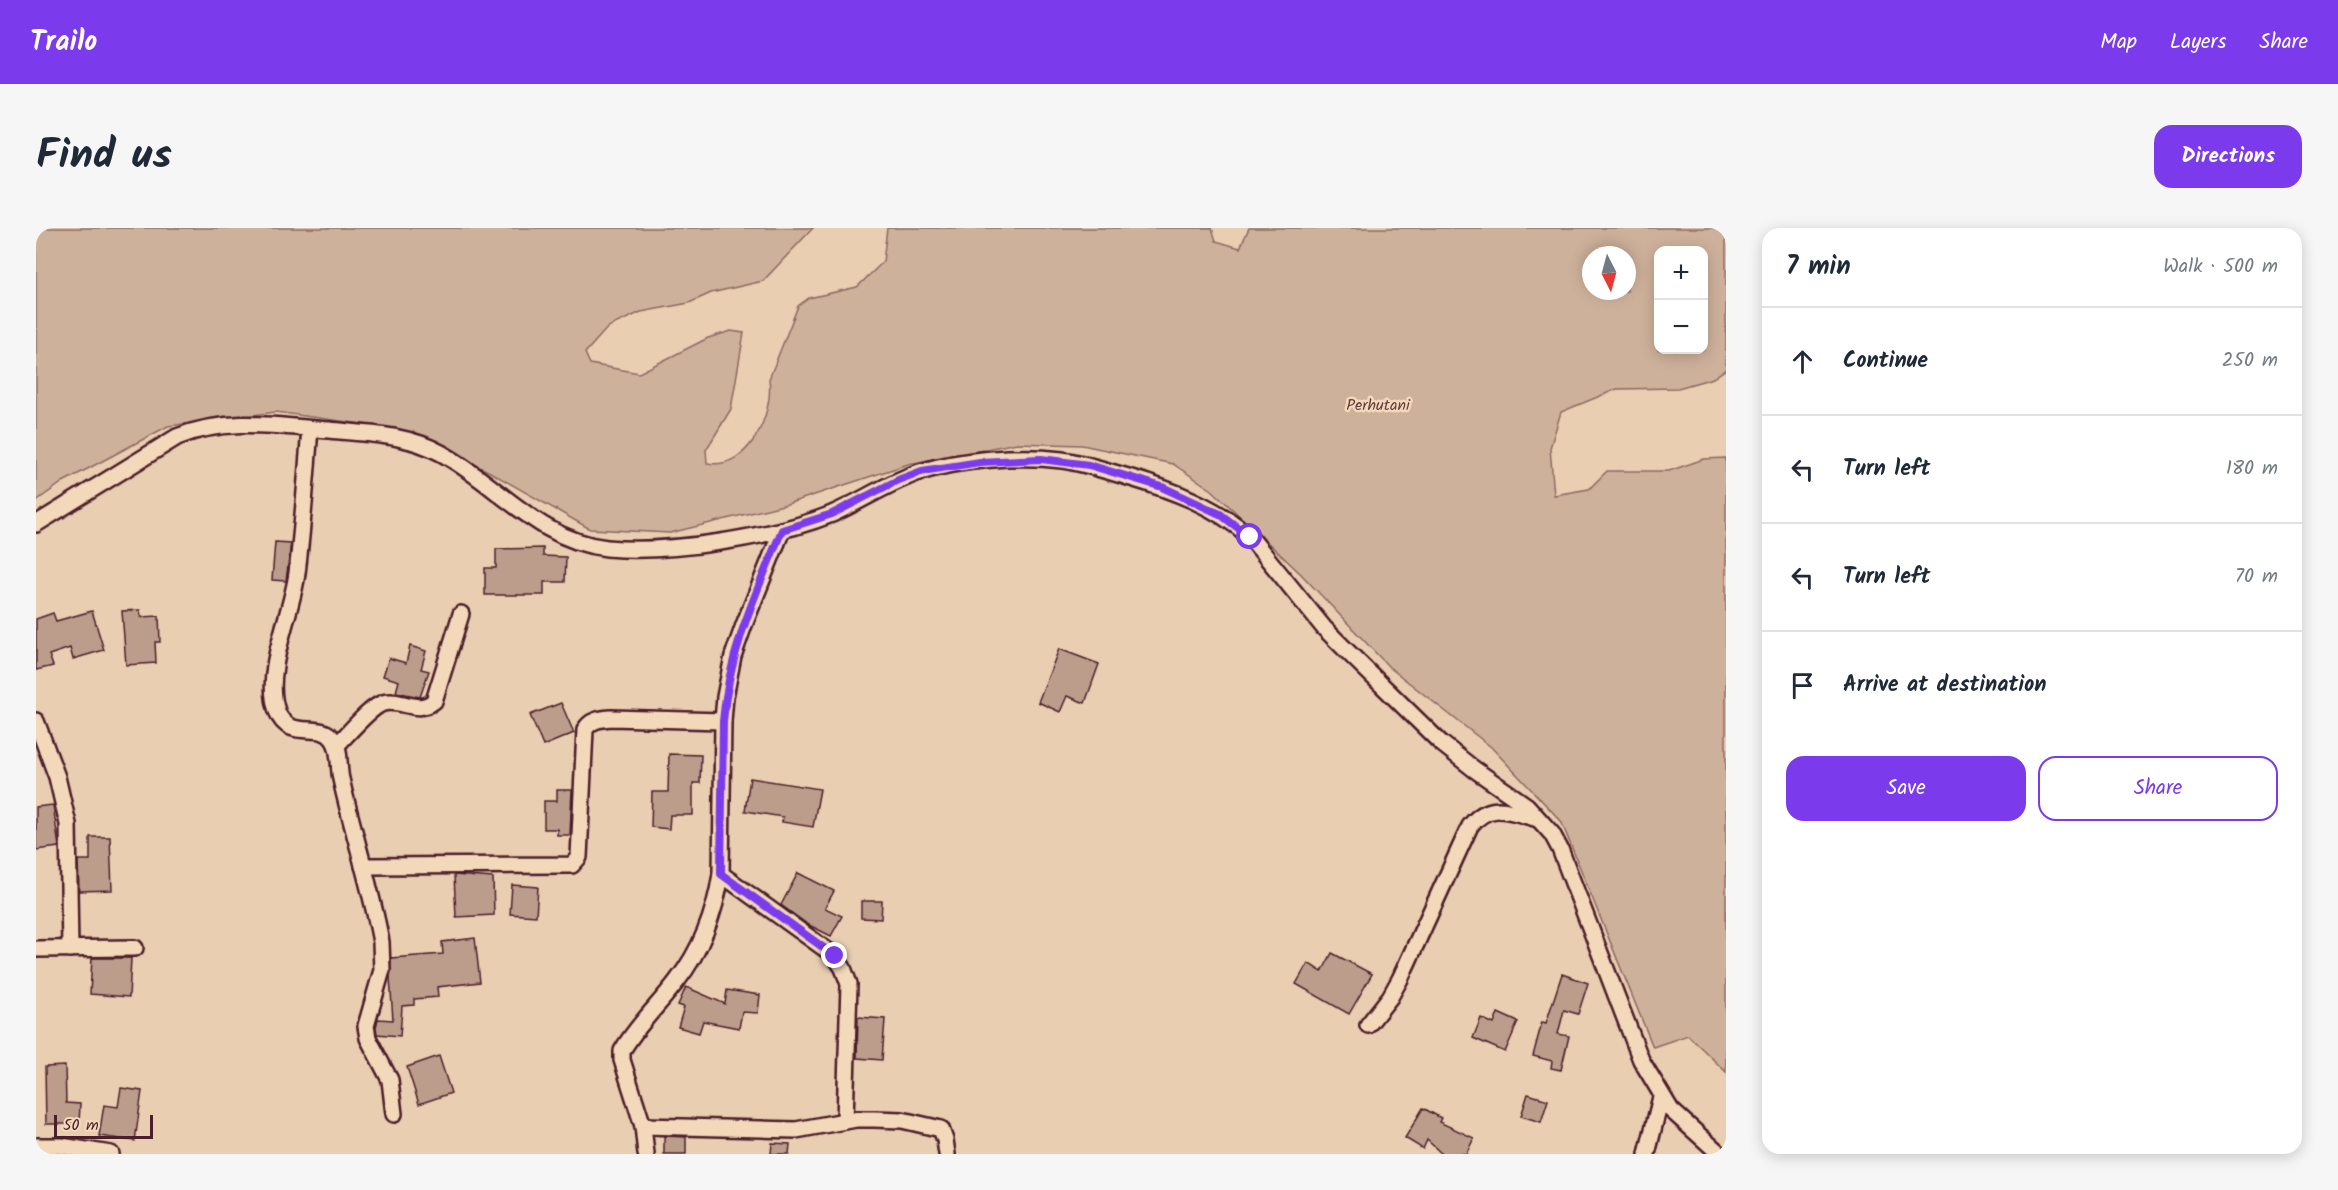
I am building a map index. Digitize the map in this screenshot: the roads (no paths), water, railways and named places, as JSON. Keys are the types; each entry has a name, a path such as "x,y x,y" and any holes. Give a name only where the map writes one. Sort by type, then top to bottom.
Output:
{"street":[{"path":"36,524 177,437 195,430 259,423 406,439 424,445 455,462 545,528 585,543 607,548 641,549 688,545 782,530 832,514 898,480 922,471 980,462 1012,459 1062,460 1089,465 1162,487 1220,514 1250,537 1324,628 1441,743 1527,806 1541,820 1560,849 1641,1060 1661,1097 1671,1110 1720,1154"},
{"path":"310,429 297,575 277,649 275,700 278,712 290,726 299,731 326,732 337,745 340,777 378,928 382,956 382,970 366,1026 368,1038 390,1080 394,1114"},
{"path":"646,1154 643,1126 622,1060 622,1051 678,980 709,924 721,874 723,721 733,656 782,530"},
{"path":"337,745 380,705 392,703 422,708 434,701 461,615"},
{"path":"363,866 572,865 579,857 585,730 588,724 611,718 723,721"},
{"path":"36,721 57,777 68,824 70,949"},
{"path":"1368,1025 1381,1011 1400,979 1470,825 1476,817 1484,812 1497,809 1541,820"},
{"path":"721,874 835,956 843,968 849,984 845,1121"},
{"path":"36,949 135,948"},
{"path":"1647,1154 1661,1097"},
{"path":"643,1126 796,1130 845,1121 902,1120 936,1126 944,1133 947,1154"},
{"path":"36,1146 61,1146 111,1154"}],"park label":[{"name":"Perhutani","path":"1378,404"}]}
